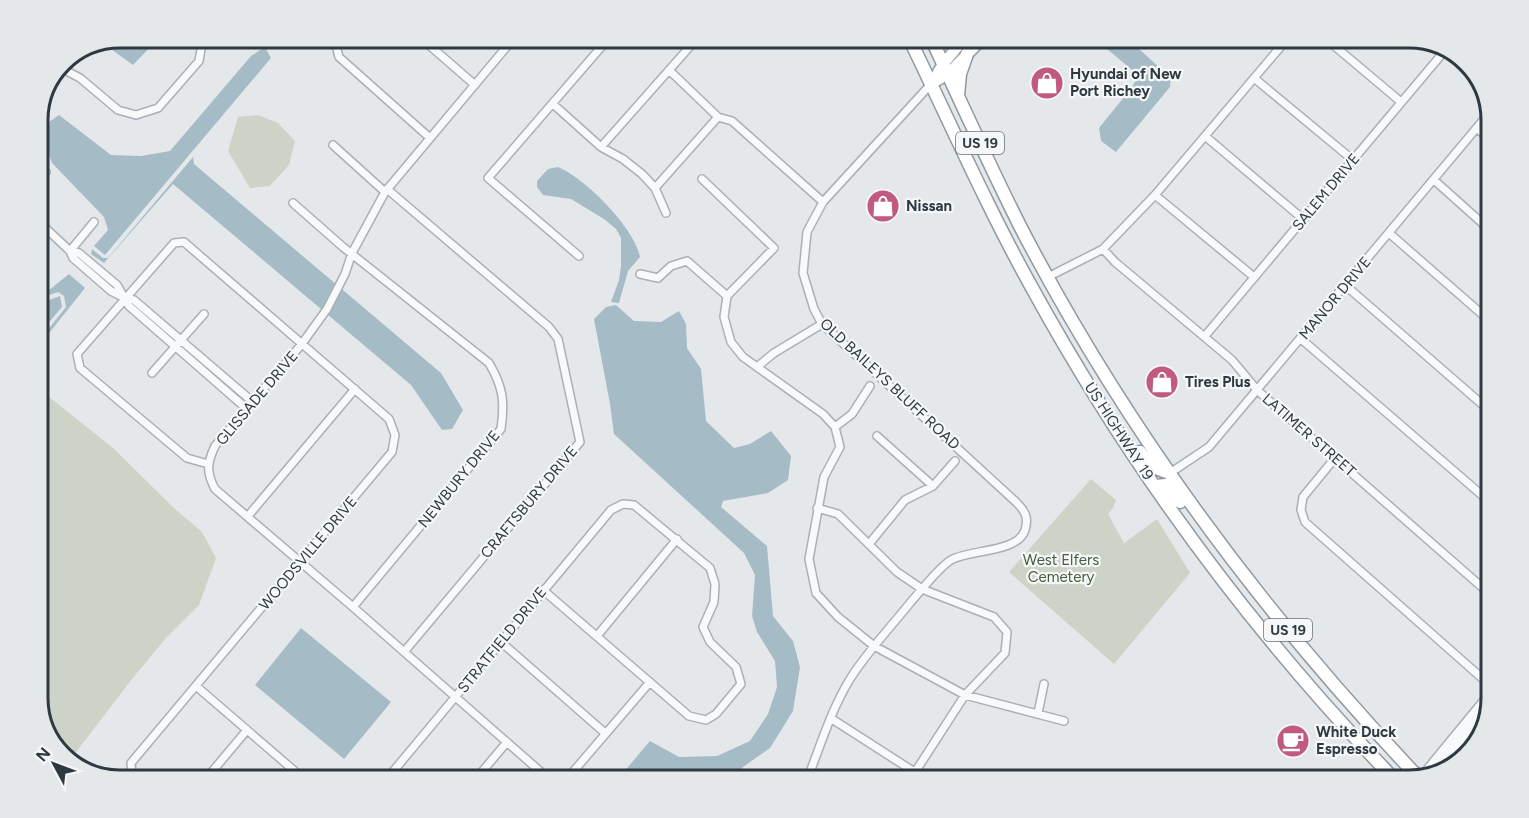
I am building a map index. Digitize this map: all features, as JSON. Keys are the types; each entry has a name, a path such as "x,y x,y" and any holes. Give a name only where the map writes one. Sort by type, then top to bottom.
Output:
{"highway":[{"name":"US HIGHWAY 19","path":"914,48 980,188 1030,283 1098,400 1155,486 1257,623 1314,693 1386,770"},
{"name":"US HIGHWAY 19","path":"936,48 1022,230 1107,376 1170,473 1239,569 1325,675 1412,770"},
{"path":"958,96 960,74 967,54"},
{"path":"1098,400 1118,422 1146,461 1156,469 1170,473"},
{"path":"1155,486 1166,485 1229,566 1239,569"}],"main road":[{"path":"946,69 959,48"},
{"path":"931,84 973,48"}],"street":[{"path":"67,71 80,78 118,110 136,115 158,108 199,61 201,48"},
{"path":"337,48 339,57 430,138"},
{"path":"432,48 475,85"},
{"name":"GLISSADE DRIVE","path":"208,464 215,446 301,345 337,293 352,253 386,190 506,48"},
{"path":"579,256 488,178 601,48"},
{"path":"601,147 689,48"},
{"path":"1048,277 1103,249 1155,195 1279,48"},
{"path":"1337,48 1401,102"},
{"name":"SALEM DRIVE","path":"1205,336 1441,55"},
{"path":"669,70 718,117 732,121 823,202"},
{"path":"1254,78 1353,160"},
{"name":"OLD BAILEYS BLUFF ROAD","path":"922,589 952,560 1012,544 1024,535 1027,513 822,324 814,309 803,273 807,232 823,202 931,84"},
{"path":"553,104 601,147 623,159 642,174 655,188 666,213"},
{"path":"655,188 718,117"},
{"name":"MANOR DRIVE","path":"1170,473 1209,447 1481,123"},
{"path":"1477,128 1481,132"},
{"path":"1205,136 1303,219"},
{"path":"333,146 386,190"},
{"path":"702,179 774,248 727,296 724,318 731,342 743,357 823,414 835,427 840,447 824,477 809,559 816,593 838,617 874,646 965,695 1064,721"},
{"path":"1434,180 1481,222"},
{"name":"CRAFTSBURY DRIVE","path":"386,190 549,327 558,339 580,442 404,652"},
{"path":"1155,195 1254,277"},
{"name":"NEWBURY DRIVE","path":"293,203 489,363 500,382 504,407 501,429 353,606"},
{"path":"69,251 94,222"},
{"path":"48,233 111,291 124,298 129,306 213,373 231,389 247,409"},
{"path":"1389,233 1481,313"},
{"name":"WOODSVILLE DRIVE","path":"131,770 131,763 392,452 395,435 389,420 355,389 301,345 184,242 174,243 77,354 80,368 187,458 208,464"},
{"name":"LATIMER STREET","path":"1103,249 1115,262 1232,360 1257,390 1481,586"},
{"path":"640,274 658,278 671,266 687,261 727,296"},
{"path":"1345,285 1481,403"},
{"path":"152,373 204,314"},
{"path":"757,367 774,352 822,324"},
{"path":"1300,338 1481,494"},
{"path":"835,427 852,414 870,386"},
{"path":"231,389 252,402"},
{"path":"248,516 355,389"},
{"path":"877,436 933,486"},
{"path":"1335,458 1303,497 1301,510 1305,522 1481,677"},
{"path":"869,544 905,500 933,486 955,460"},
{"path":"208,464 209,477 215,489 353,606 539,770"},
{"name":"STRATFIELD DRIVE","path":"394,770 611,510 623,504 634,506 677,539"},
{"path":"817,508 838,514 897,572 922,589 994,617 1007,632 1005,653 965,695 916,770"},
{"path":"543,590 689,716 706,720 716,714 741,684 736,667 710,642 703,627 714,602 715,584 710,568 677,539 597,636"},
{"path":"811,770 831,719 850,680 874,646 922,589"},
{"path":"501,642 605,733"},
{"path":"574,770 650,682"},
{"path":"1038,713 1044,684"},
{"path":"196,686 290,770"},
{"path":"1430,767 1480,706"},
{"path":"831,719 909,770"},
{"path":"1446,760 1476,723"},
{"path":"213,770 247,730"},
{"path":"483,770 507,742"}],"green space":[{"path":"258,115 278,123 295,141 289,165 270,186 250,188 228,151 238,117"},
{"path":"48,396 113,448 175,509 202,532 216,558 199,605 166,638 84,742 84,734 58,734 48,703"},
{"name":"West Elfers Cemetery","path":"1091,479 1116,500 1108,514 1124,543 1157,519 1190,573 1114,664 1009,572"}],"water":[{"path":"149,48 133,65 110,49"},
{"path":"266,48 271,58 105,255 94,246 108,230 104,217 52,163 48,152 49,122 59,115 111,155 141,156 170,151 251,56"},
{"path":"1106,48 1138,48 1171,78 1170,87 1116,152 1101,141 1099,128 1133,86 1138,75"},
{"path":"193,157 194,164 441,373 463,410 452,429 442,430 411,385 173,184 104,263 91,254 92,249 103,258 108,258"},
{"path":"558,167 582,182 607,205 629,232 636,245 640,257 628,271 619,303 611,302 619,280 621,238 616,229 604,219 571,199 543,195 537,187 537,181 548,169"},
{"path":"69,274 85,288 48,334 48,330 66,307 64,296 58,292 48,296 48,291"},
{"path":"60,296 62,307 48,323 48,300"},
{"path":"616,305 634,321 661,322 679,311 686,324 687,348 701,369 706,421 734,448 750,444 771,431 791,456 788,480 768,493 723,501 721,507 767,546 773,616 793,641 800,667 793,711 770,748 740,770 625,770 650,741 679,757 717,756 750,741 768,714 777,687 775,661 757,632 752,616 755,575 744,553 614,434 594,319 606,307"},
{"path":"301,628 391,702 344,759 255,685"}],"place":[{"name":"Hyundai of New Port Richey","path":"1047,83"},
{"name":"Nissan","path":"883,206"},
{"name":"Tires Plus","path":"1162,382"},
{"name":"White Duck Espresso","path":"1293,741"}]}
